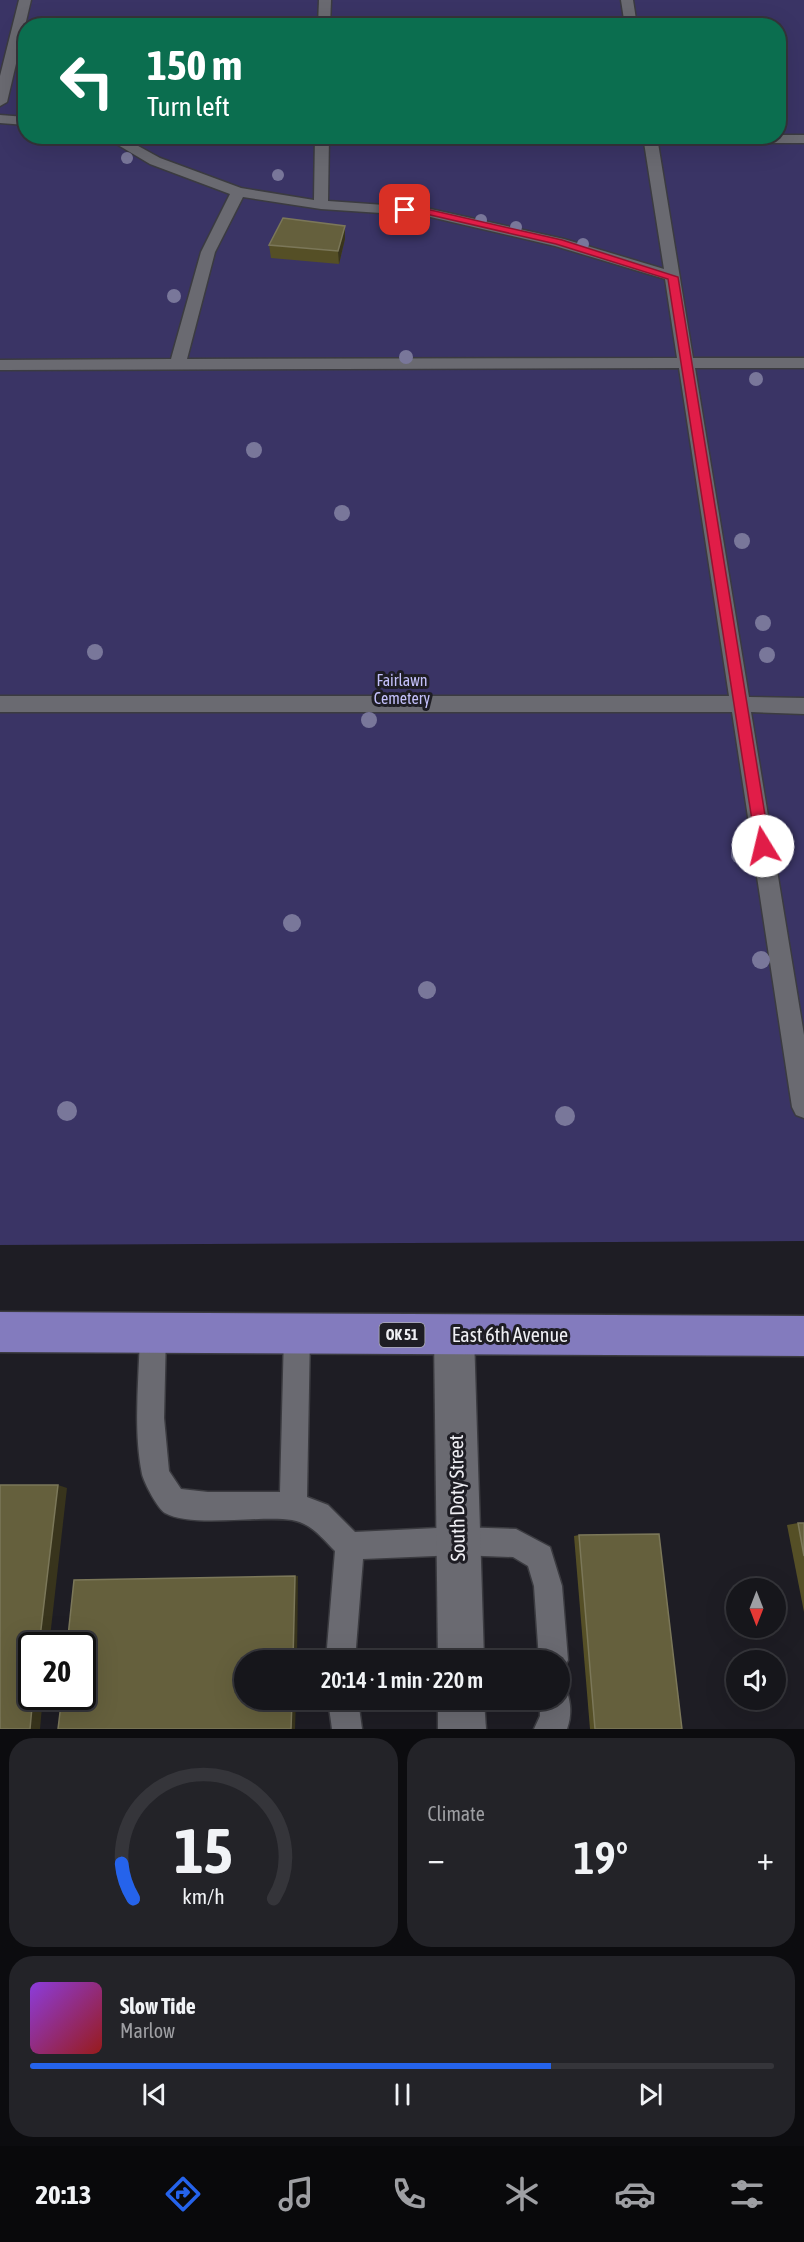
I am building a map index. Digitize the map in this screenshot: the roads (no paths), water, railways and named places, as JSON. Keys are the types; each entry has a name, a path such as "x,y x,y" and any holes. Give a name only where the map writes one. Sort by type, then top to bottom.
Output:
{"main road":[{"name":"East 6th Avenue","path":"0,1332 804,1336"}],"street":[{"name":"South Doty Street","path":"454,1335 461,1650"},
{"path":"461,1710 462,1729"}],"lane":[{"path":"21,18 26,0"},
{"path":"324,18 325,0"},
{"path":"627,0 630,18"},
{"path":"0,102 18,31"},
{"path":"0,120 18,121"},
{"path":"786,140 804,140"},
{"path":"124,144 155,161 238,192 321,205 426,212 559,242 673,277"},
{"path":"321,205 322,144"},
{"path":"651,144 804,1107"},
{"path":"177,364 208,252 238,192"},
{"path":"0,365 804,363"},
{"path":"0,704 741,704 804,706"},
{"path":"153,1333 151,1418 156,1475 173,1502 208,1506 293,1506 318,1515 350,1546 458,1541 516,1544 540,1557 548,1586 552,1650"},
{"path":"293,1506 297,1334"},
{"path":"341,1650 350,1546"},
{"path":"344,1710 348,1729"},
{"path":"549,1729 555,1721 555,1710"}],"park label":[{"name":"Fairlawn Cemetery","path":"402,689"}]}
